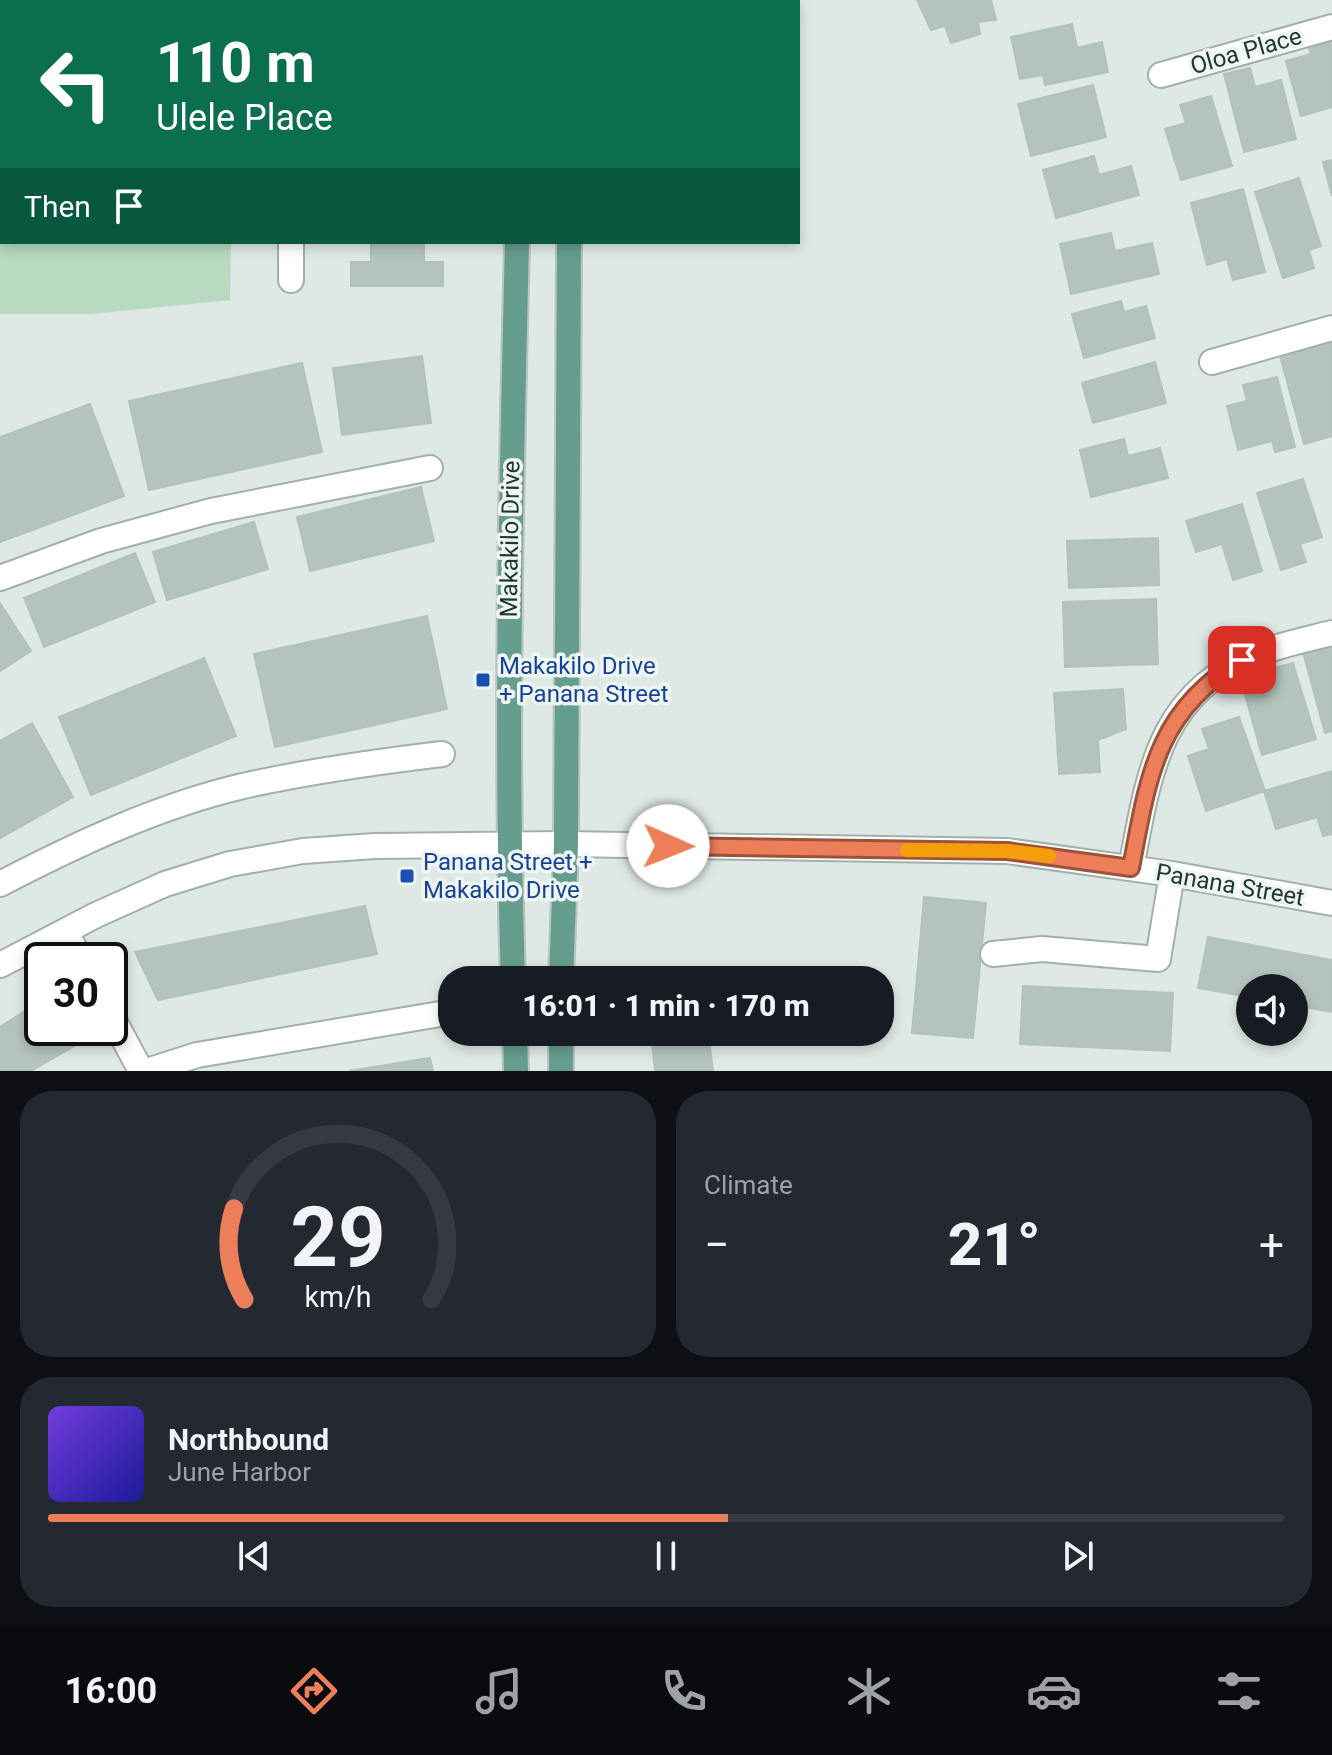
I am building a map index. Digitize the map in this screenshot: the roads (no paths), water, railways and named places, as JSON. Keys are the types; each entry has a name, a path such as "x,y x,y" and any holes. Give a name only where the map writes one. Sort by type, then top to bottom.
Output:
{"main road":[{"name":"Makakilo Drive","path":"513,966 508,596 517,244"},
{"path":"562,966 566,844 569,244"},
{"path":"515,1046 516,1071"},
{"path":"561,1046 561,1071"}],"street":[{"name":"Oloa Place","path":"1161,75 1332,27"},
{"path":"291,244 291,280"},
{"path":"1212,362 1332,328"},
{"path":"0,578 101,541 211,511 430,468"},
{"path":"1131,868 1157,752 1172,724 1192,698 1207,683 1242,660 1332,633"},
{"path":"0,884 58,854 148,816 241,787 336,767 442,754"},
{"name":"Panana Street","path":"0,965 165,884 230,864 331,849 566,844 1007,851 1172,874 1332,903"},
{"path":"993,954 1042,949 1158,959 1172,874"},
{"path":"65,931 71,942"},
{"path":"128,1044 144,1071 197,1055 438,1014"}],"place":[{"name":"Makakilo Drive + Panana Street","path":"483,680"},
{"name":"Panana Street + Makakilo Drive","path":"407,876"}]}
